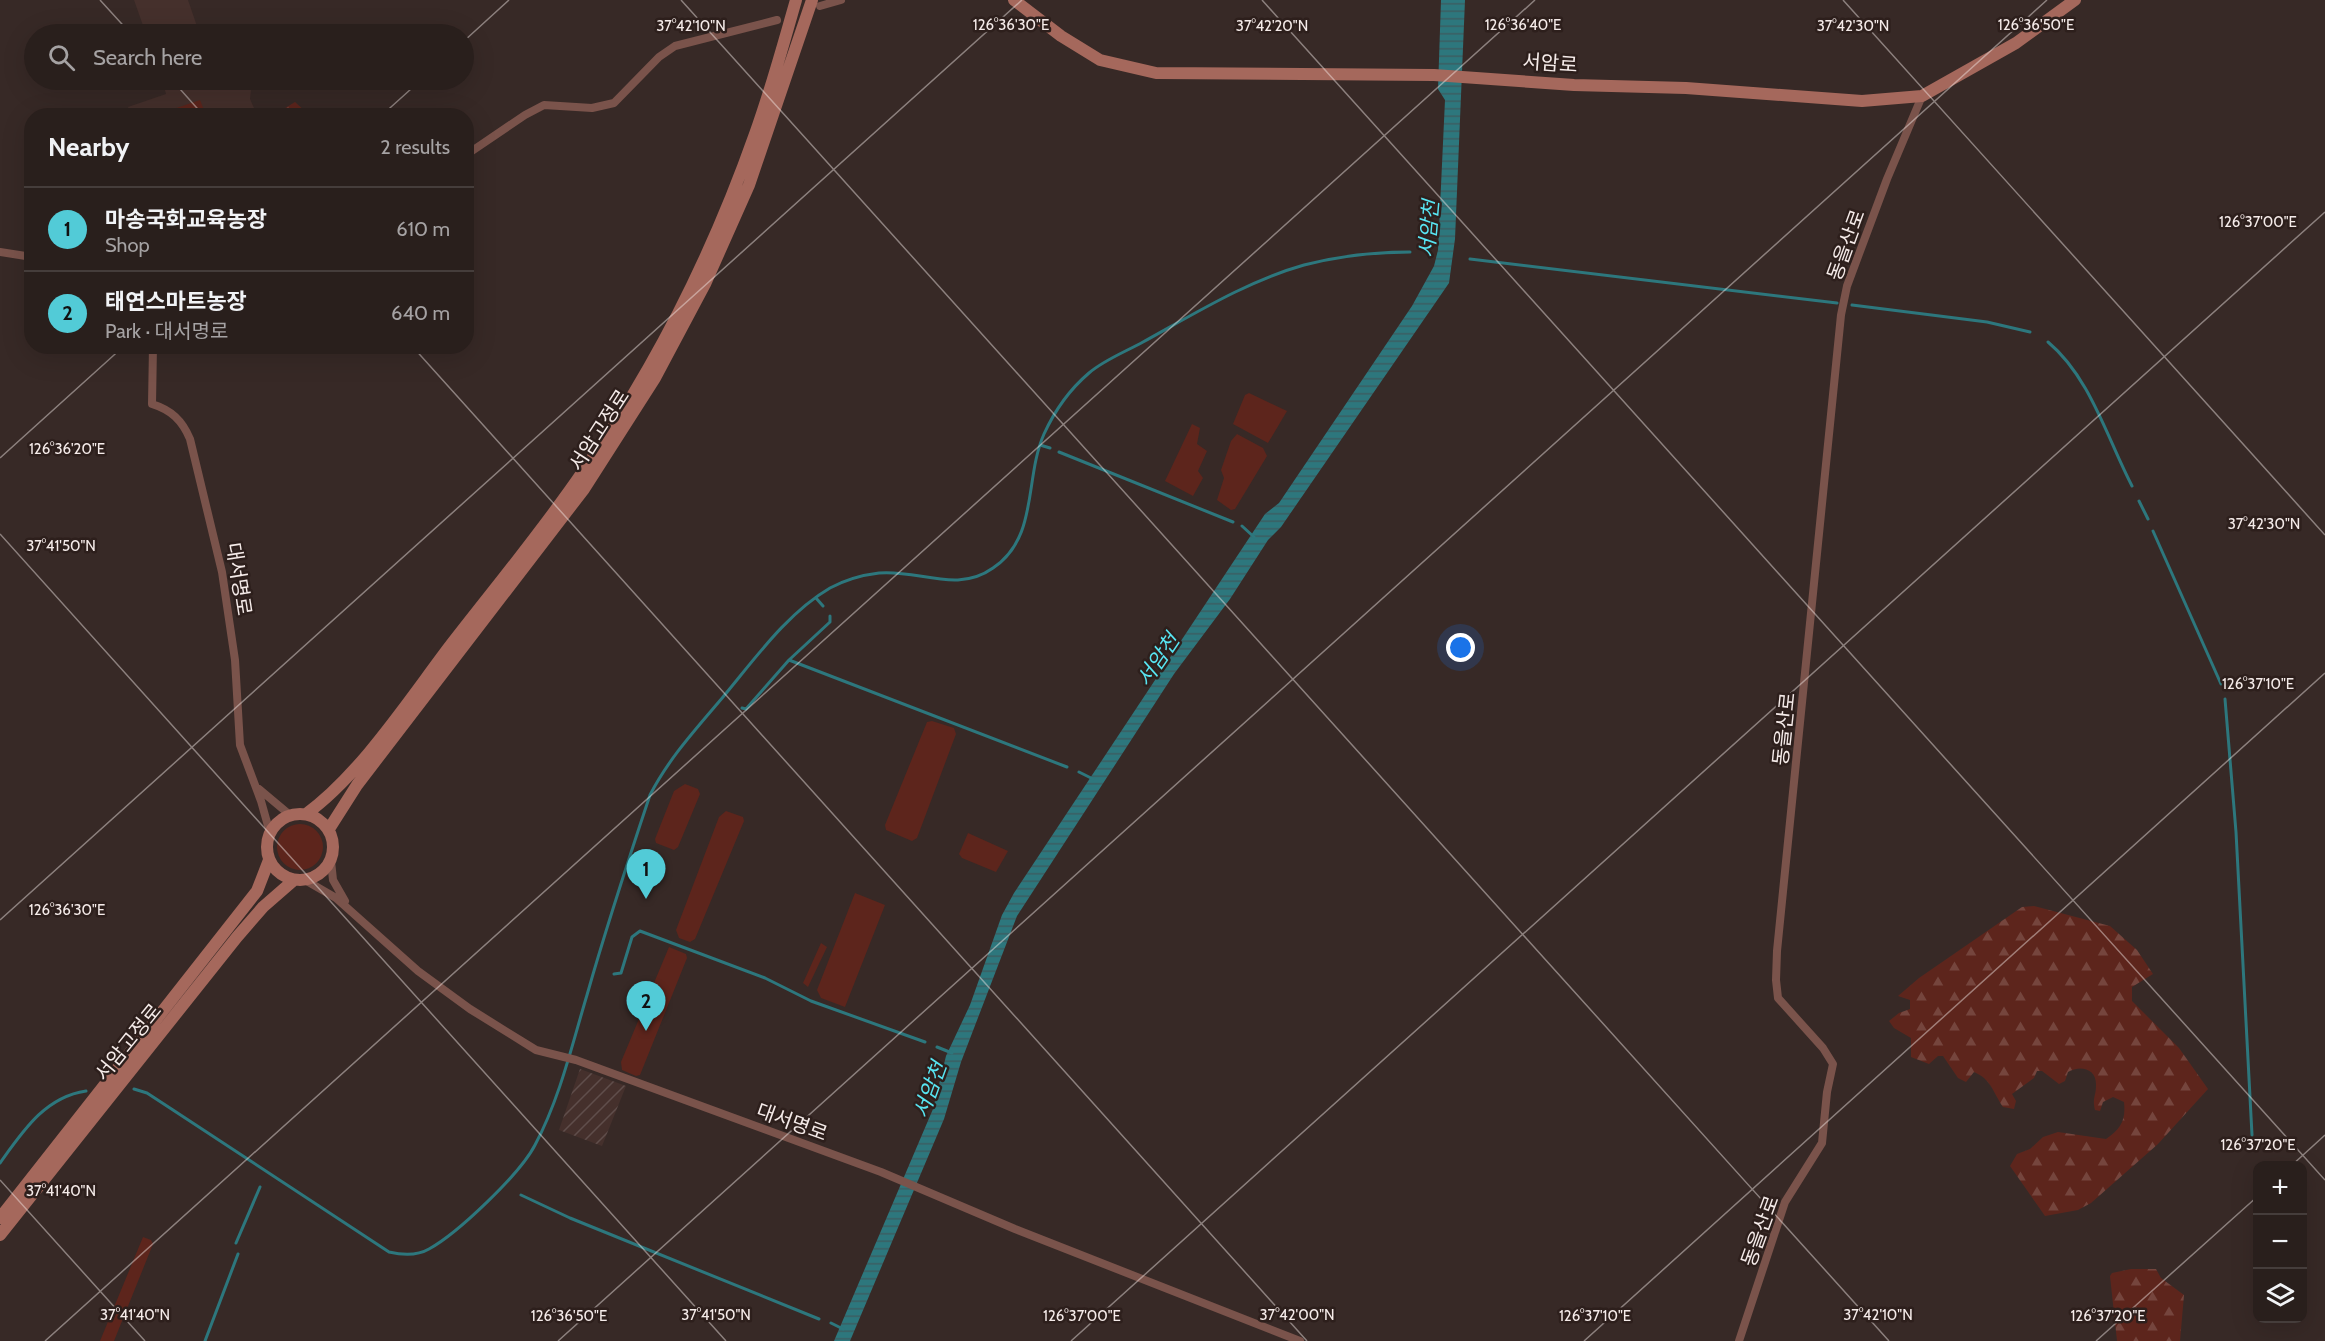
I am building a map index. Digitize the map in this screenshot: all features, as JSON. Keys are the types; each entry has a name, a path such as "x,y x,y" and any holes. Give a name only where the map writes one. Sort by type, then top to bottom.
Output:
{"main road":[{"name":"서암고정로","path":"306,814 335,792 415,692 559,505 632,396 679,309 719,227 757,131 796,0"},
{"name":"서암로","path":"1014,0 1061,36 1101,60 1156,73 1434,75 1574,85 1686,88 1862,101 1922,96 2016,43 2074,0"},
{"name":"서암고정로","path":"329,829 357,785 584,489 655,378 696,302 749,185 816,3"},
{"path":"306,814 322,821 329,829 334,851 331,861 315,877 299,880 275,869 267,849 270,833 280,820 290,815 306,814"},
{"name":"서암고정로","path":"0,1218 257,891 270,860"},
{"name":"서암고정로","path":"0,1235 237,937 263,907 299,880"}],"street":[{"path":"816,3 842,0"},
{"path":"474,150 544,105 592,108 614,103 659,57 675,46 777,20"},
{"name":"동을산로","path":"1739,1341 1785,1202 1815,1158 1825,1128 1827,1092 1833,1064 1823,1048 1778,998 1777,951 1841,315 1847,286 1887,179 1922,96"},
{"path":"0,252 24,256"},
{"name":"대서명로","path":"153,354 152,404 171,412 184,426 190,439 215,537 235,660 240,745 256,786 270,833"},
{"path":"256,786 290,815"},
{"path":"331,861 333,880 351,911"},
{"name":"대서명로","path":"299,880 320,886 444,992 531,1047 576,1060 886,1175 1300,1341"}],"shaded area":[{"path":"134,0 188,0 196,24 142,24"},
{"path":"165,90 251,90 250,99 254,108 128,107 166,94"},
{"path":"580,1069 626,1086 602,1146 559,1130"}],"green space":[{"path":"200,100 203,108 177,108"},
{"path":"295,102 301,108 285,108"},
{"path":"1249,393 1287,411 1268,443 1233,424 1245,395"},
{"path":"1192,424 1200,428 1197,444 1207,451 1198,471 1203,478 1193,496 1165,481"},
{"path":"1237,434 1263,448 1267,456 1235,509 1231,510 1217,500 1224,478 1221,470 1231,441"},
{"path":"932,721 954,728 956,734 917,838 912,841 886,830 885,825 927,722"},
{"path":"685,784 698,789 700,794 678,847 674,850 656,843 655,839 674,791"},
{"path":"726,811 743,817 744,821 695,939 690,942 679,938 676,930 719,817"},
{"path":"300,824 309,825 317,830 322,838 322,856 317,864 309,869 300,870 291,869 283,864 278,856 277,847 278,838 283,830 291,825"},
{"path":"968,833 1008,851 996,872 962,858 959,854"},
{"path":"855,893 885,905 845,1007 821,998 817,990"},
{"path":"2034,906 2110,926 2137,950 2153,974 2132,987 2132,1001 2179,1048 2208,1089 2158,1144 2091,1203 2078,1210 2045,1216 2010,1166 2017,1154 2030,1149 2043,1137 2058,1132 2106,1139 2121,1124 2124,1102 2113,1097 2103,1102 2100,1111 2095,1110 2096,1080 2094,1075 2087,1070 2078,1069 2068,1072 2065,1081 2059,1084 2042,1071 2037,1071 2034,1078 2012,1094 2016,1101 2014,1109 2003,1107 1988,1082 1980,1075 1974,1072 1966,1082 1958,1078 1943,1056 1938,1056 1929,1064 1911,1057 1911,1038 1894,1028 1889,1021 1899,1013 1910,1009 1910,1000 1898,996 1919,978 2022,907"},
{"path":"821,943 827,947 808,987 803,983"},
{"path":"669,947 686,954 687,958 640,1075 636,1076 622,1070 621,1062"},
{"path":"143,1237 151,1240 153,1244 114,1341 100,1341"},
{"path":"2131,1269 2156,1269 2161,1278 2184,1295 2180,1341 2117,1341 2110,1276 2112,1273"}],"water":[{"path":"1441,0 1465,0 1455,239 1449,283 1281,527 1268,540 1230,599 1174,674 1017,916 961,1062 944,1119 850,1341 834,1341 933,1109 946,1056 970,1005 1002,915 1014,893 1265,514 1279,503 1412,306 1434,266 1438,250 1445,100 1438,89"}],"waterway":[{"name":"서암천","path":"134,1089 147,1093 389,1252 414,1254 429,1249 456,1230 503,1186 535,1145 552,1109 565,1071 609,920 650,795 684,744 785,624 814,598 830,588 860,577 894,573 951,580 979,576 993,568 1008,555 1018,540 1024,524 1038,451 1048,425 1069,393 1101,364 1221,299 1283,272 1343,257 1410,252"},
{"path":"1470,259 1837,303"},
{"path":"1852,305 1987,322 2030,332"},
{"path":"2048,342 2063,356 2086,390 2132,486"},
{"path":"1040,445 1050,448"},
{"path":"1059,452 1233,522"},
{"path":"2139,501 2148,519"},
{"path":"1242,526 1254,537"},
{"path":"2153,531 2221,684"},
{"path":"816,598 823,606"},
{"path":"742,708 746,709 789,660 830,622 830,616"},
{"path":"789,660 1067,767"},
{"path":"2225,699 2236,832 2252,1135"},
{"path":"1079,772 1093,779"},
{"path":"614,974 621,973 632,937 640,931 765,978 811,1001 925,1042"},
{"path":"937,1047 952,1053"},
{"path":"0,1163 36,1117 58,1100 86,1091"},
{"path":"236,1243 260,1187"},
{"path":"521,1195 570,1218 819,1319"},
{"path":"205,1341 238,1254"},
{"path":"831,1323 843,1329"}],"place":[{"name":"마송국화교육농장","path":"646,899"},
{"name":"태연스마트농장","path":"646,1031"}]}
